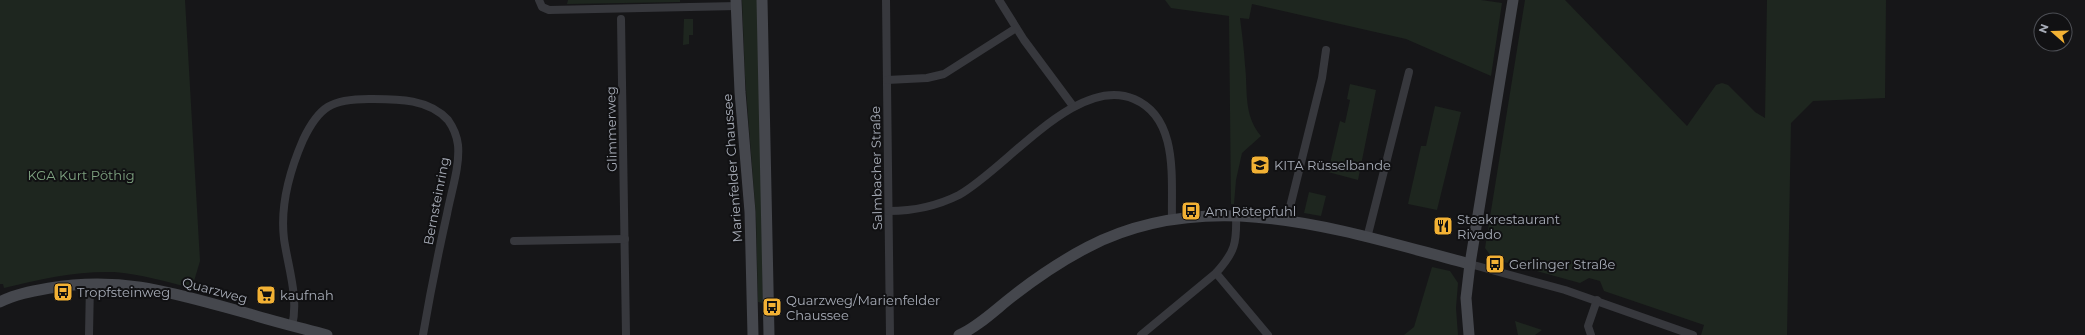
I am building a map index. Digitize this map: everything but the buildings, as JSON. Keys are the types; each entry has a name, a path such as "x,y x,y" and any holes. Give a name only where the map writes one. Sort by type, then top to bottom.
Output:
{"street":[{"path":"538,0 542,7 549,10 736,3"},
{"path":"762,0 769,335"},
{"name":"Salmbacher Straße","path":"886,0 890,335"},
{"path":"1000,0 1016,28 1073,106"},
{"path":"1469,335 1466,298 1470,264 1513,0"},
{"name":"Marienfelder Chaussee","path":"736,3 740,92 750,212 753,335"},
{"name":"Glimmerweg","path":"621,19 626,335"},
{"path":"887,80 916,80 944,74 1016,28"},
{"path":"1287,219 1322,78 1326,50"},
{"path":"1367,238 1409,72"},
{"path":"889,211 918,209 937,204 958,195 977,183 1073,106 1096,96 1116,94 1135,99 1151,111 1164,131 1170,152 1172,218"},
{"name":"Bernsteinring","path":"292,326 296,312 284,238 284,209 290,178 304,139 316,117 329,104 359,99 407,100 433,108 442,115 455,132 458,146 455,176 423,335"},
{"path":"1141,335 1216,274 1233,251 1236,240 1236,215"},
{"path":"959,335 977,324 1044,273 1090,246 1139,226 1172,218 1236,215 1287,219 1513,274 1597,300 1693,335"},
{"path":"514,241 625,239"},
{"path":"1216,274 1268,335"},
{"name":"Quarzweg","path":"0,302 40,290 104,282 151,288 327,335"},
{"path":"89,335 90,283"},
{"path":"1591,335 1588,326 1597,300"}],"green space":[{"name":"KGA Kurt Pöthig","path":"0,0 185,0 200,261 192,288 144,276 114,272 59,276 4,288 3,284 0,284"},
{"path":"568,0 680,0 680,2 567,4"},
{"path":"742,0 758,0 763,303 758,302 756,217 745,76"},
{"path":"1165,0 1481,0 1502,3 1491,76 1406,39 1252,4 1249,19 1240,18 1246,74 1247,102 1251,120 1261,136 1242,153 1236,180 1234,204 1231,204 1229,16 1171,8"},
{"path":"1525,0 1565,0 1687,126 1716,85 1722,83 1728,85 1755,112 1765,118 1767,0 1886,0 1885,98 1813,101 1791,123 1787,335 1701,335 1704,325 1604,291 1600,281 1589,278 1580,283 1493,259 1485,248"},
{"path":"684,19 693,19 693,35 689,35 689,44 683,45"},
{"path":"1350,84 1376,90 1358,180 1328,172 1340,121 1345,123 1350,100 1347,99"},
{"path":"1435,106 1461,112 1437,210 1408,204 1421,146 1426,146"},
{"path":"1309,192 1326,196 1321,216 1304,213"},
{"path":"1432,267 1450,271 1458,283 1456,308 1458,335 1404,335 1414,327"},
{"path":"1515,321 1542,330 1535,335 1518,335"}],"place":[{"name":"KITA Rüsselbande","path":"1260,165"},
{"name":"Am Rötepfuhl","path":"1191,211"},
{"name":"Steakrestaurant Rivado","path":"1443,226"},
{"name":"Gerlinger Straße","path":"1495,264"},
{"name":"Tropfsteinweg","path":"63,292"},
{"name":"kaufnah","path":"266,295"},
{"name":"Quarzweg/Marienfelder Chaussee","path":"772,307"}]}
